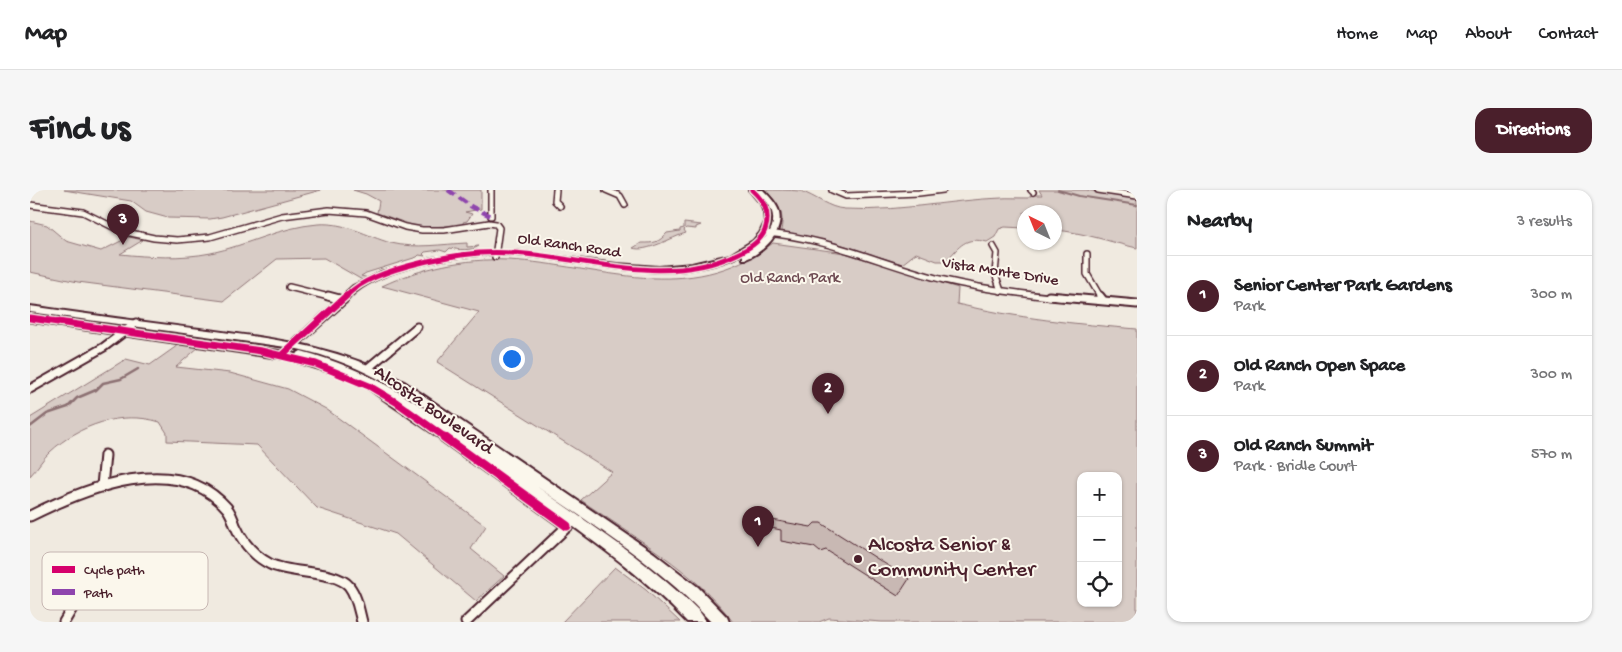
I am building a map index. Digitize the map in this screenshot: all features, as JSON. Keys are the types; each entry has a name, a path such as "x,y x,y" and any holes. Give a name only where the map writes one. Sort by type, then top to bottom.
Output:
{"main road":[{"name":"Alcosta Boulevard","path":"30,309 130,328"},
{"name":"Alcosta Boulevard","path":"30,313 288,350 320,350 368,368 400,385 575,519 682,605 698,622"},
{"name":"Alcosta Boulevard","path":"288,350 337,364 379,383 575,519 649,557 692,592 721,622"}],"street":[{"path":"491,190 491,216"},
{"path":"556,190 555,201 560,206"},
{"path":"606,190 620,196 625,205"},
{"path":"752,190 762,200 769,217 764,233"},
{"path":"760,190 775,208 778,218 773,235"},
{"path":"832,190 846,196 919,193 943,190"},
{"path":"1098,190 1137,196"},
{"path":"30,206 83,212 121,232 177,240 210,237 282,216 329,210 366,213 412,229 434,230 493,224 497,225 498,228 496,255"},
{"name":"Vista Monte Drive","path":"764,233 773,235 776,238 804,244 856,252 944,280 1001,290 1137,304"},
{"name":"Old Ranch Road","path":"288,350 343,300 386,279 426,266 496,255 539,255 628,269 679,268 712,263 734,256 750,247 764,233"},
{"name":"Old Ranch Road","path":"496,255 625,274 680,274 702,271 741,259 759,250 773,235"},
{"path":"993,246 997,253 995,273 1001,290"},
{"path":"1087,254 1085,270 1102,300"},
{"path":"289,286 343,300"},
{"name":"Alcosta Boulevard","path":"30,318 130,328 288,350"},
{"path":"368,368 417,327"},
{"path":"30,389 104,347 130,328"},
{"path":"102,486 105,455"},
{"path":"30,516 74,495 102,486 137,479 170,478 192,483 209,491 228,509 241,538 254,555 273,566 333,578 348,584 356,598 362,622"},
{"path":"466,622 575,519"},
{"path":"64,622 71,610"}],"green space":[{"path":"64,190 321,190 210,219 168,218 146,212 131,201"},
{"path":"353,190 481,190 481,209 465,212 472,214 467,221 463,222 464,225 415,226 377,213 379,201"},
{"path":"765,190 800,191 839,208 868,210 983,199 1029,198 1031,195 1042,195 1039,190 1086,190 1137,199 1137,248 1062,231 1062,205 1017,205 1017,228 1005,227 999,229 995,237 987,242 979,240 968,241 959,247 946,261 937,261 916,253 902,264 839,244 788,234 781,230 781,213"},
{"path":"30,221 47,225 66,241 101,251 129,237 143,240 120,254 143,256 177,257 211,253 238,246 277,232 318,224 347,227 400,245 419,246 467,243 467,247 479,246 461,250 450,248 446,252 440,250 425,252 423,254 425,256 419,255 366,273 361,276 369,278 364,281 324,258 277,259 224,301 78,282 30,272"},
{"path":"684,223 701,225 696,227 696,229 686,228 684,230 686,233 652,247 633,248 641,243 656,242 667,233 680,231 680,229 684,228"},
{"name":"Old Ranch Park","path":"773,243 845,253 958,288 957,304 1046,320 1137,329 1137,622 882,622 829,618 819,622 733,622 718,603 682,570 581,500 612,472 437,362 479,312 382,286 427,269 459,263 492,260 543,263 611,274 644,277 676,278 708,273 741,262"},
{"path":"181,343 200,346 176,367 230,373 288,389 326,409 486,526 471,549 504,576 476,601 396,534 317,508 257,445 167,441 167,433 160,422 130,418 101,422 87,427 61,442 44,458 30,476 30,418 126,359 150,365"},
{"path":"615,567 646,590 680,622 562,622"}],"building":[{"name":"Alcosta Senior & Community Center","path":"772,520 811,527 815,523 821,523 909,579 898,596 826,550 820,552 814,547 781,541 781,530 771,528"}],"waterway":[{"path":"1058,190 1079,196 1137,205"},
{"path":"30,427 47,414 68,407 77,398 96,390 103,383 121,379 138,369"}],"marked path":[{"path":"448,190 472,207 491,216"}],"cycle path":[{"path":"282,355 356,287 384,274 432,260 464,254 497,252 556,257 638,269 692,267 719,261 745,250 756,243 764,233 768,222 768,213 764,204 752,190"},
{"path":"30,318 261,351 316,364 343,374 369,386 396,402 567,526"}],"place":[{"name":"Old Ranch Summit","path":"123,245"},
{"name":"Old Ranch Open Space","path":"828,414"},
{"name":"Senior Center Park Gardens","path":"758,547"},
{"name":"Alcosta Senior & Community Center","path":"858,559"}]}
